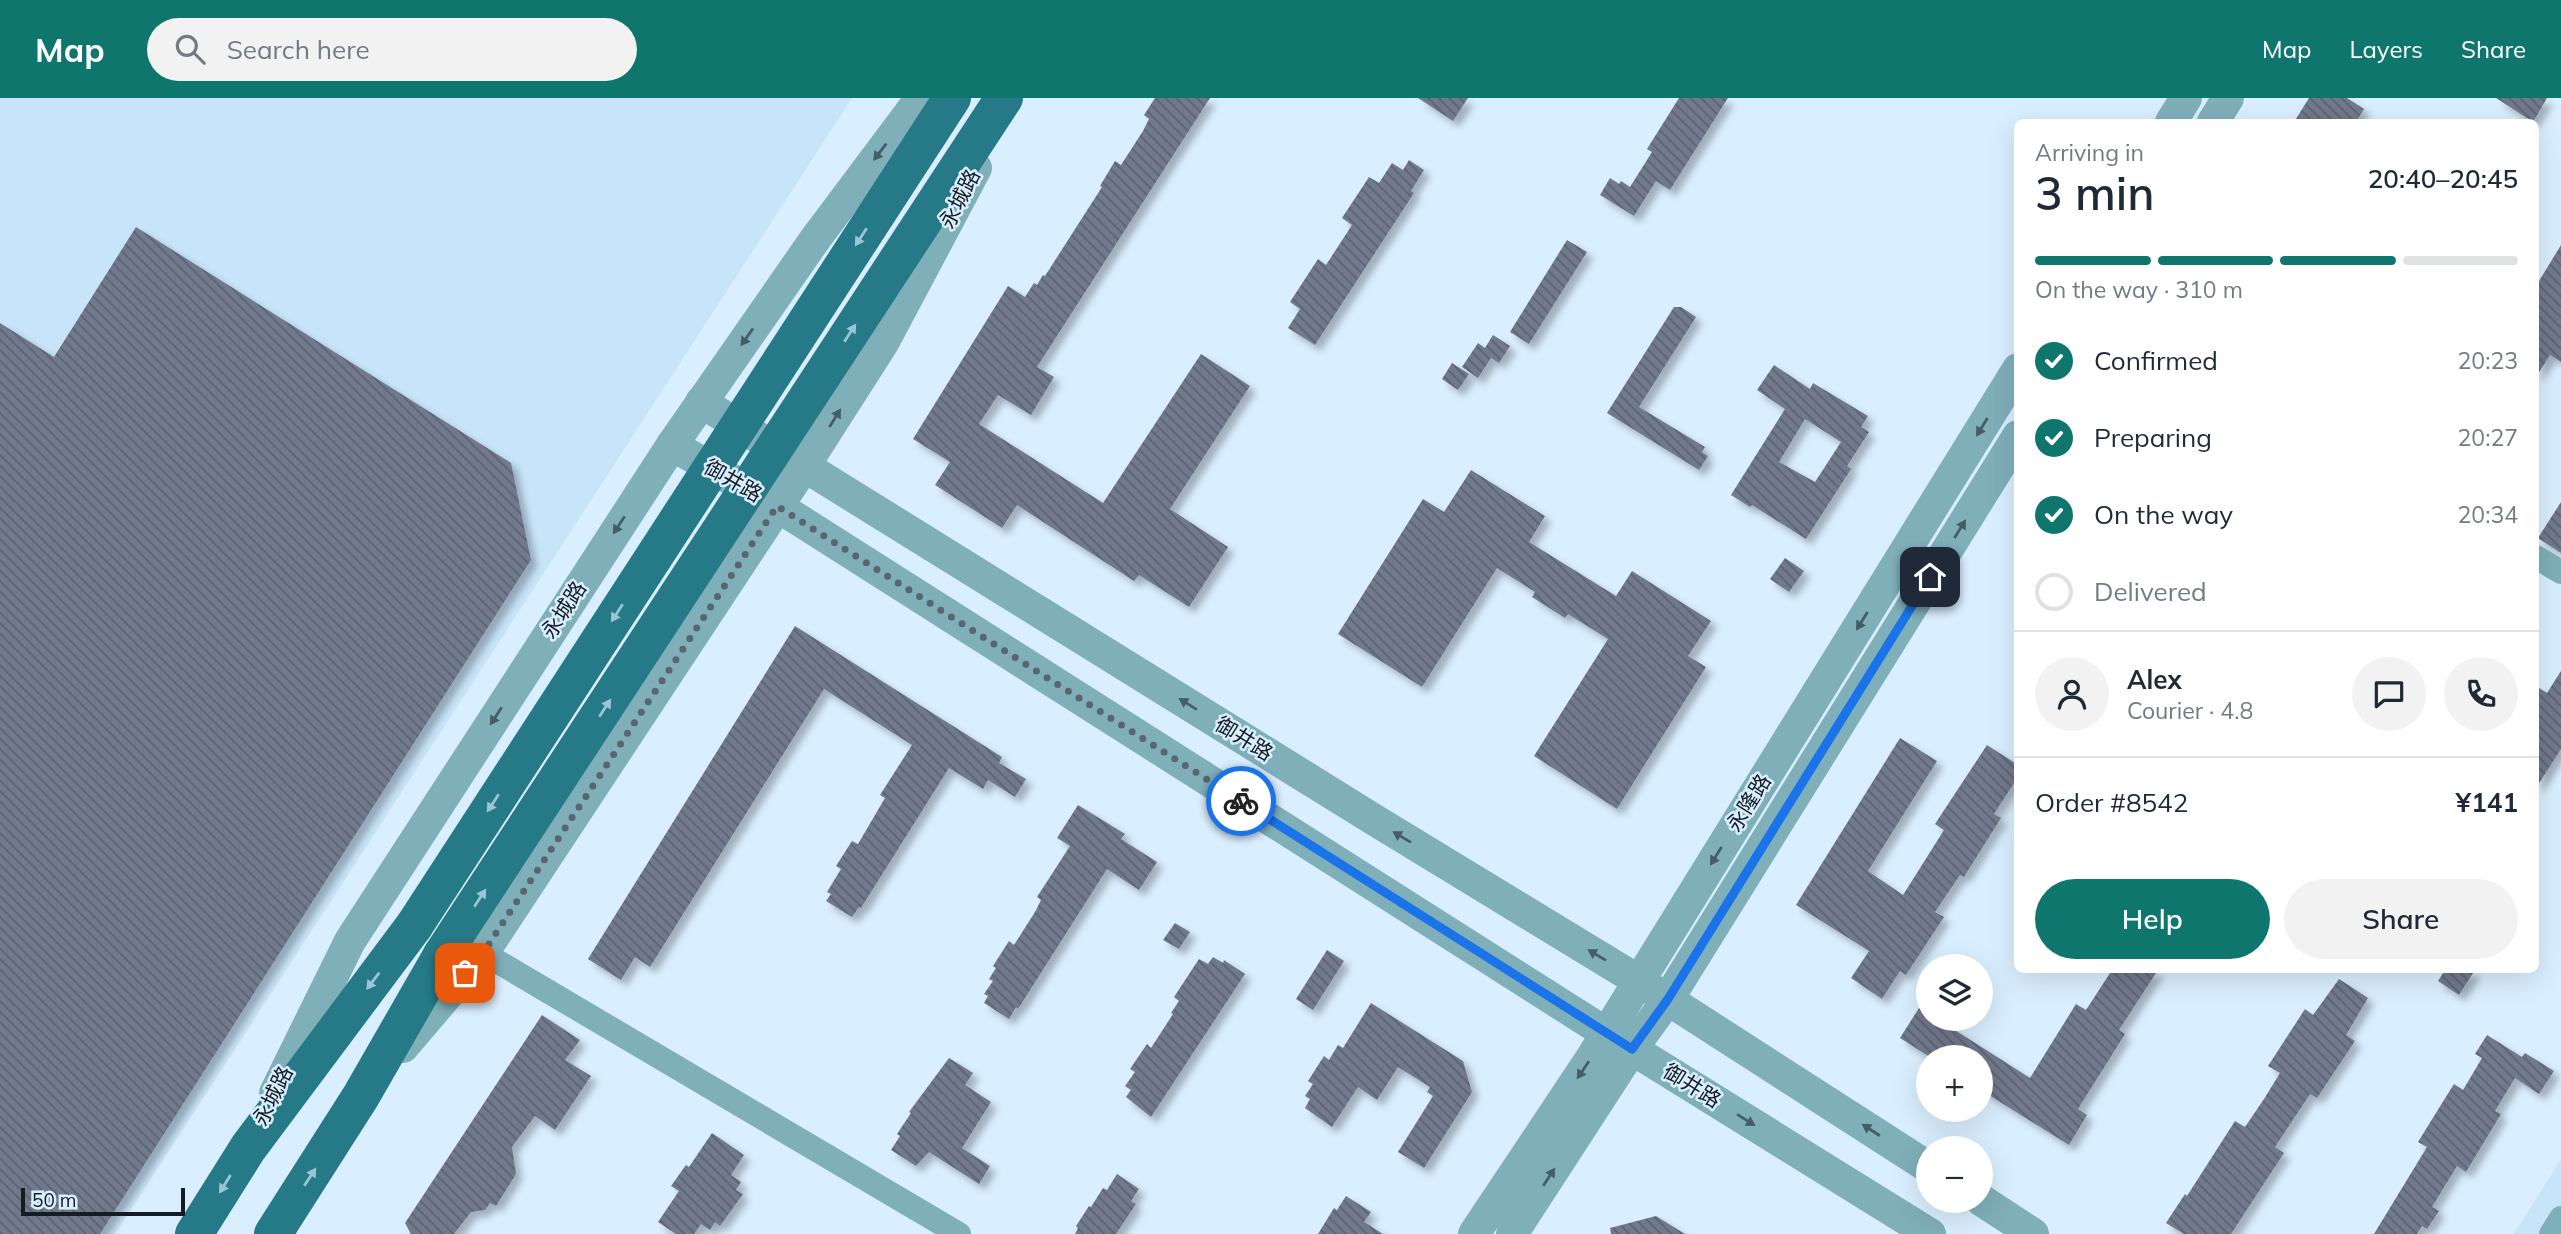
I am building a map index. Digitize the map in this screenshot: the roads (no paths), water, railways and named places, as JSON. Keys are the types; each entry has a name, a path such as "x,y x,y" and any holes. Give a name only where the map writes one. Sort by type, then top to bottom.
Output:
{"main road":[{"name":"永城路","path":"194,1234 248,1147 414,926 952,98"},
{"name":"永城路","path":"273,1234 361,1096 442,955 1004,98"}],"street":[{"name":"永城路","path":"248,1147 350,941 671,445 816,238 921,98"},
{"name":"永城路","path":"361,1096 483,953 805,466 883,343 1014,98"},
{"path":"2173,119 2186,98"},
{"path":"2215,119 2228,98"},
{"name":"永隆路","path":"1513,1234 1619,1041 1639,981 2014,375"},
{"name":"御井路","path":"701,402 1668,999 1916,1159"},
{"name":"永隆路","path":"1474,1234 1619,1041 1668,999 2014,442"},
{"name":"御井路","path":"671,445 777,506 1619,1041 1930,1234"},
{"path":"2539,559 2561,572"},
{"path":"483,953 959,1234"},
{"path":"1993,1208 2033,1234"},
{"path":"2550,1234 2561,1218"}]}
